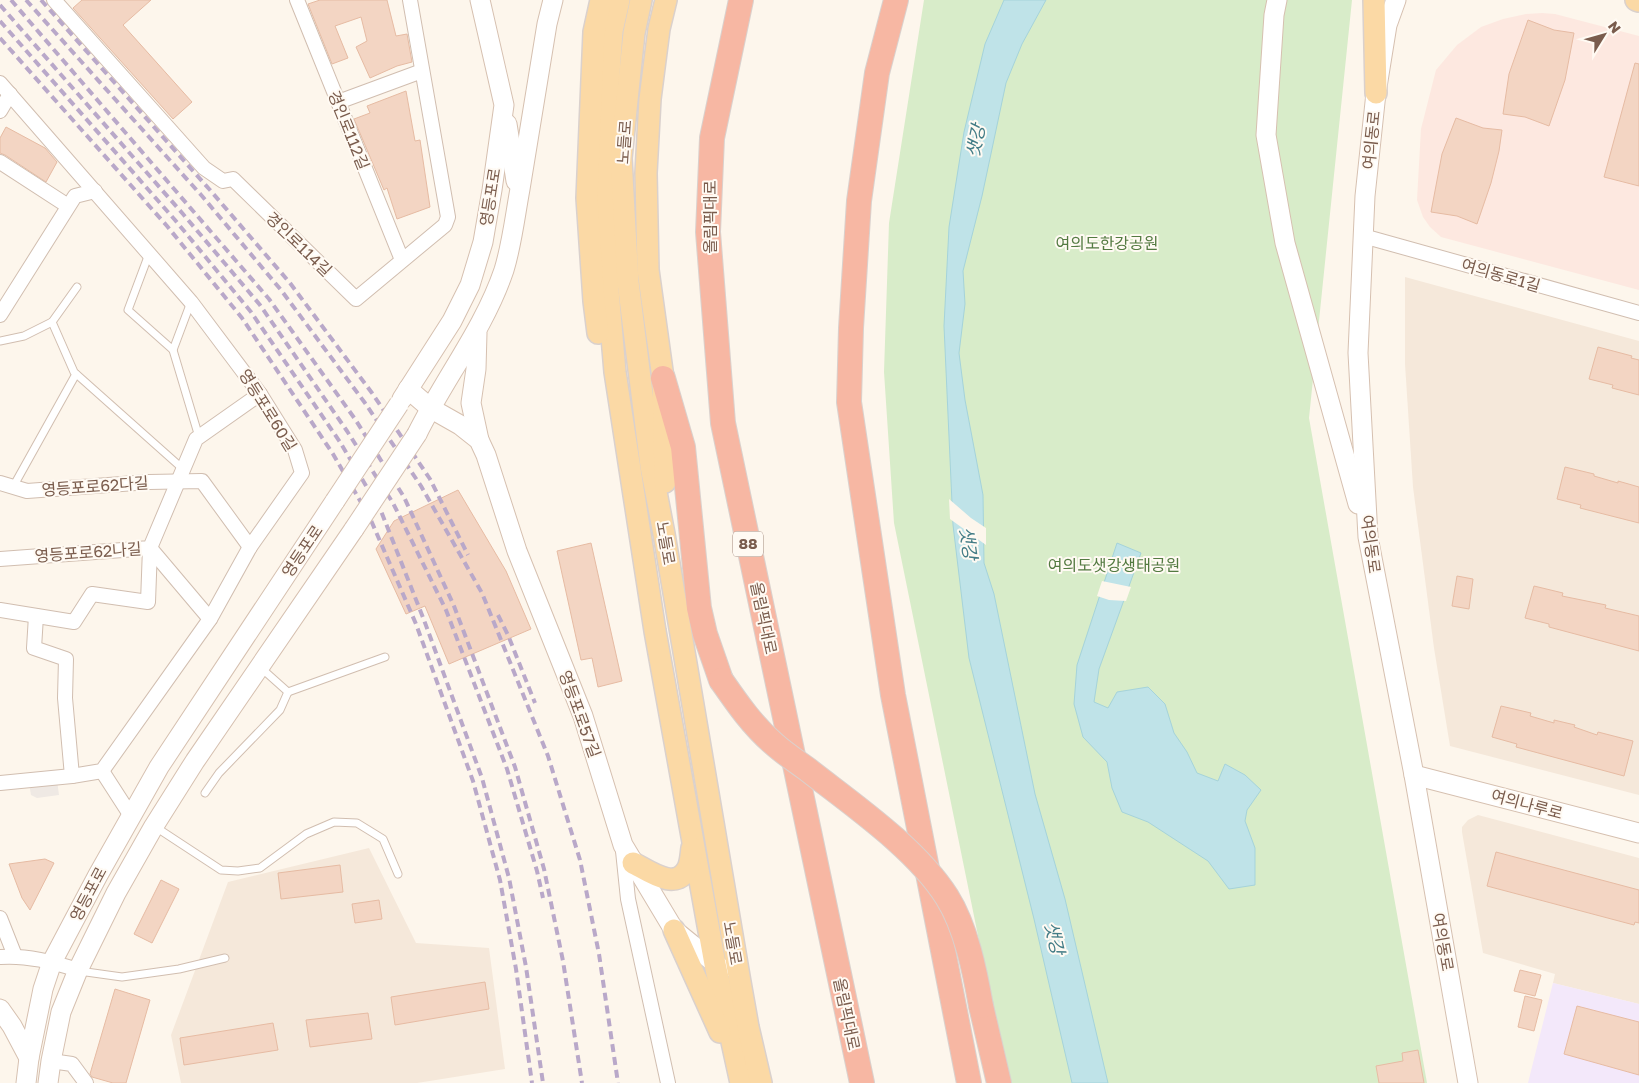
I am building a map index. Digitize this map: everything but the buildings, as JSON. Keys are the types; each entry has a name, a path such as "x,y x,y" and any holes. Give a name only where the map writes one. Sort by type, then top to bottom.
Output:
{"highway":[{"name":"올림픽대로","path":"741,0 712,138 708,232 723,423 862,1083"},
{"path":"896,0 877,73 859,201 851,328 849,402 893,695 969,1083"},
{"path":"663,378 683,447 699,608 705,634 721,680 746,716 774,744 914,856 947,898 964,936 975,973 998,1083"}],"main road":[{"name":"영등포로","path":"26,1083 43,989 52,962 131,816 159,767 335,502 452,321 470,285 482,242 492,190 504,105 480,0"},
{"name":"영등포로","path":"48,1083 61,1012 78,970 116,893 154,826 195,761 417,434 430,408 477,331 491,304 504,269 514,228 547,24 553,0"},
{"path":"601,0 594,32 587,198 594,301 612,440 654,631"},
{"name":"노들로","path":"619,0 612,31 604,145 608,290 615,372 654,631 715,964 748,1083"},
{"name":"노들로","path":"641,0 634,33 621,158 628,282 651,466 748,1027 748,1083"},
{"path":"664,534 663,378 648,270 646,173 650,98 659,29 666,0"},
{"path":"1277,0 1274,15 1266,134 1285,243 1368,537"},
{"path":"1374,0 1376,93"},
{"name":"여의동로","path":"1396,0 1387,24 1376,93 1365,196 1358,353 1368,537 1414,775 1468,1083"},
{"path":"504,105 518,194"},
{"path":"477,331 476,369 471,402 479,440"},
{"name":"영등포로57길","path":"403,397 430,408 460,425 479,440 486,455 517,551 583,716 628,854"},
{"name":"여의나루로","path":"1414,775 1639,833"},
{"path":"628,854 660,877 672,880 681,877 688,867 693,843"},
{"path":"628,854 674,930 718,1026 748,1083"},
{"path":"674,930 740,982"},
{"path":"0,1008 29,1058"}],"street":[{"name":"경인로114길","path":"54,0 204,168 223,181 233,179 356,299 445,224 448,217 410,0"},
{"name":"경인로112길","path":"297,0 402,260"},
{"path":"338,102 422,71"},
{"name":"영등포로60길","path":"0,83 191,302 260,394 295,450 302,473 250,547 210,619 102,771"},
{"path":"0,111 10,94"},
{"path":"0,162 68,206"},
{"path":"0,315 75,196 95,191"},
{"name":"여의동로1길","path":"1363,236 1639,313"},
{"name":"영등포로62나길","path":"0,559 150,548 196,439 260,394"},
{"name":"영등포로62다길","path":"6,485 27,491 149,482 177,482"},
{"path":"177,482 202,482 250,547"},
{"path":"0,610 74,622 92,594 148,602 150,548"},
{"path":"150,548 210,619"},
{"path":"36,616 34,648 66,659 65,698 72,776"},
{"path":"0,783 102,771 131,816"},
{"name":"영등포로57길","path":"628,854 628,899 668,1083"},
{"path":"0,918 15,956"},
{"path":"0,957 15,956 52,962 78,970"},
{"path":"51,1061 72,1064 86,1083"}],"lane":[{"path":"150,254 128,310 172,350 199,436"},
{"path":"0,342 24,336 52,322 77,287"},
{"path":"172,350 191,302"},
{"path":"52,322 76,374 183,469"},
{"name":"영등포로62다길","path":"6,485 76,374"},
{"path":"205,793 219,773 280,710 288,692 385,658"},
{"path":"260,667 288,692"},
{"path":"154,826 221,870 238,871 260,868 306,834 334,822 357,823 383,839 398,874"},
{"path":"78,970 122,977 179,969 225,958"}],"shaded area":[{"path":"1542,13 1555,14 1639,36 1639,290 1441,237 1423,217 1417,200 1421,129 1436,70 1457,45 1481,27 1503,19"},
{"path":"1405,277 1639,341 1639,795 1450,746 1434,648 1413,487 1405,364"},
{"path":"57,780 59,795 37,798 31,795 29,783"},
{"path":"1478,815 1639,858 1639,1004 1553,983 1555,974 1483,953 1462,832 1462,827 1468,820"},
{"path":"369,848 416,943 489,948 505,1069 417,1083 181,1083 171,1035 228,882"},
{"path":"1553,983 1639,1004 1639,1083 1528,1083"}],"green space":[{"name":"여의도한강공원","path":"924,0 1352,0 1309,418 1427,1083 1008,1083 894,523 884,372 889,223"}],"water":[{"name":"샛강","path":"1004,0 1046,0 1022,44 1006,83 982,196 963,271 965,304 959,353 965,400 983,495 984,563 994,594 1035,794 1065,899 1108,1083 1072,1083 1034,919 969,658 953,525 944,326 949,227 964,132 985,44"},
{"path":"1117,543 1141,553 1099,669 1094,702 1108,708 1117,692 1148,687 1165,704 1174,733 1187,752 1197,773 1218,781 1225,764 1245,775 1261,790 1247,810 1245,821 1255,848 1255,885 1229,889 1208,861 1148,822 1122,812 1112,788 1107,762 1083,737 1074,704 1077,665"}],"pier":[{"path":"949,499 986,528 986,545 950,519"},
{"path":"1102,581 1131,587 1126,601 1109,600 1097,596"}],"railway":[{"path":"11,0 269,299 355,419 404,497 454,606 515,767 544,869 563,961 582,1083"},
{"path":"26,0 202,196 281,290 365,403 421,486 482,593 548,756 580,860 599,954 618,1083"},
{"path":"41,0 290,283 372,393 430,479 468,555"},
{"path":"0,5 260,305 347,431 393,503 446,610 507,769 543,898"},
{"path":"0,21 175,220 251,312 340,442 381,511 424,620 482,778 509,878 526,967 543,1083"},
{"path":"0,38 167,226 242,318 333,454 370,518 416,624 473,781 500,880 516,969 532,1083"},
{"path":"498,615 535,703"}],"park label":[{"name":"여의도샛강생태공원","path":"1114,565"}]}
